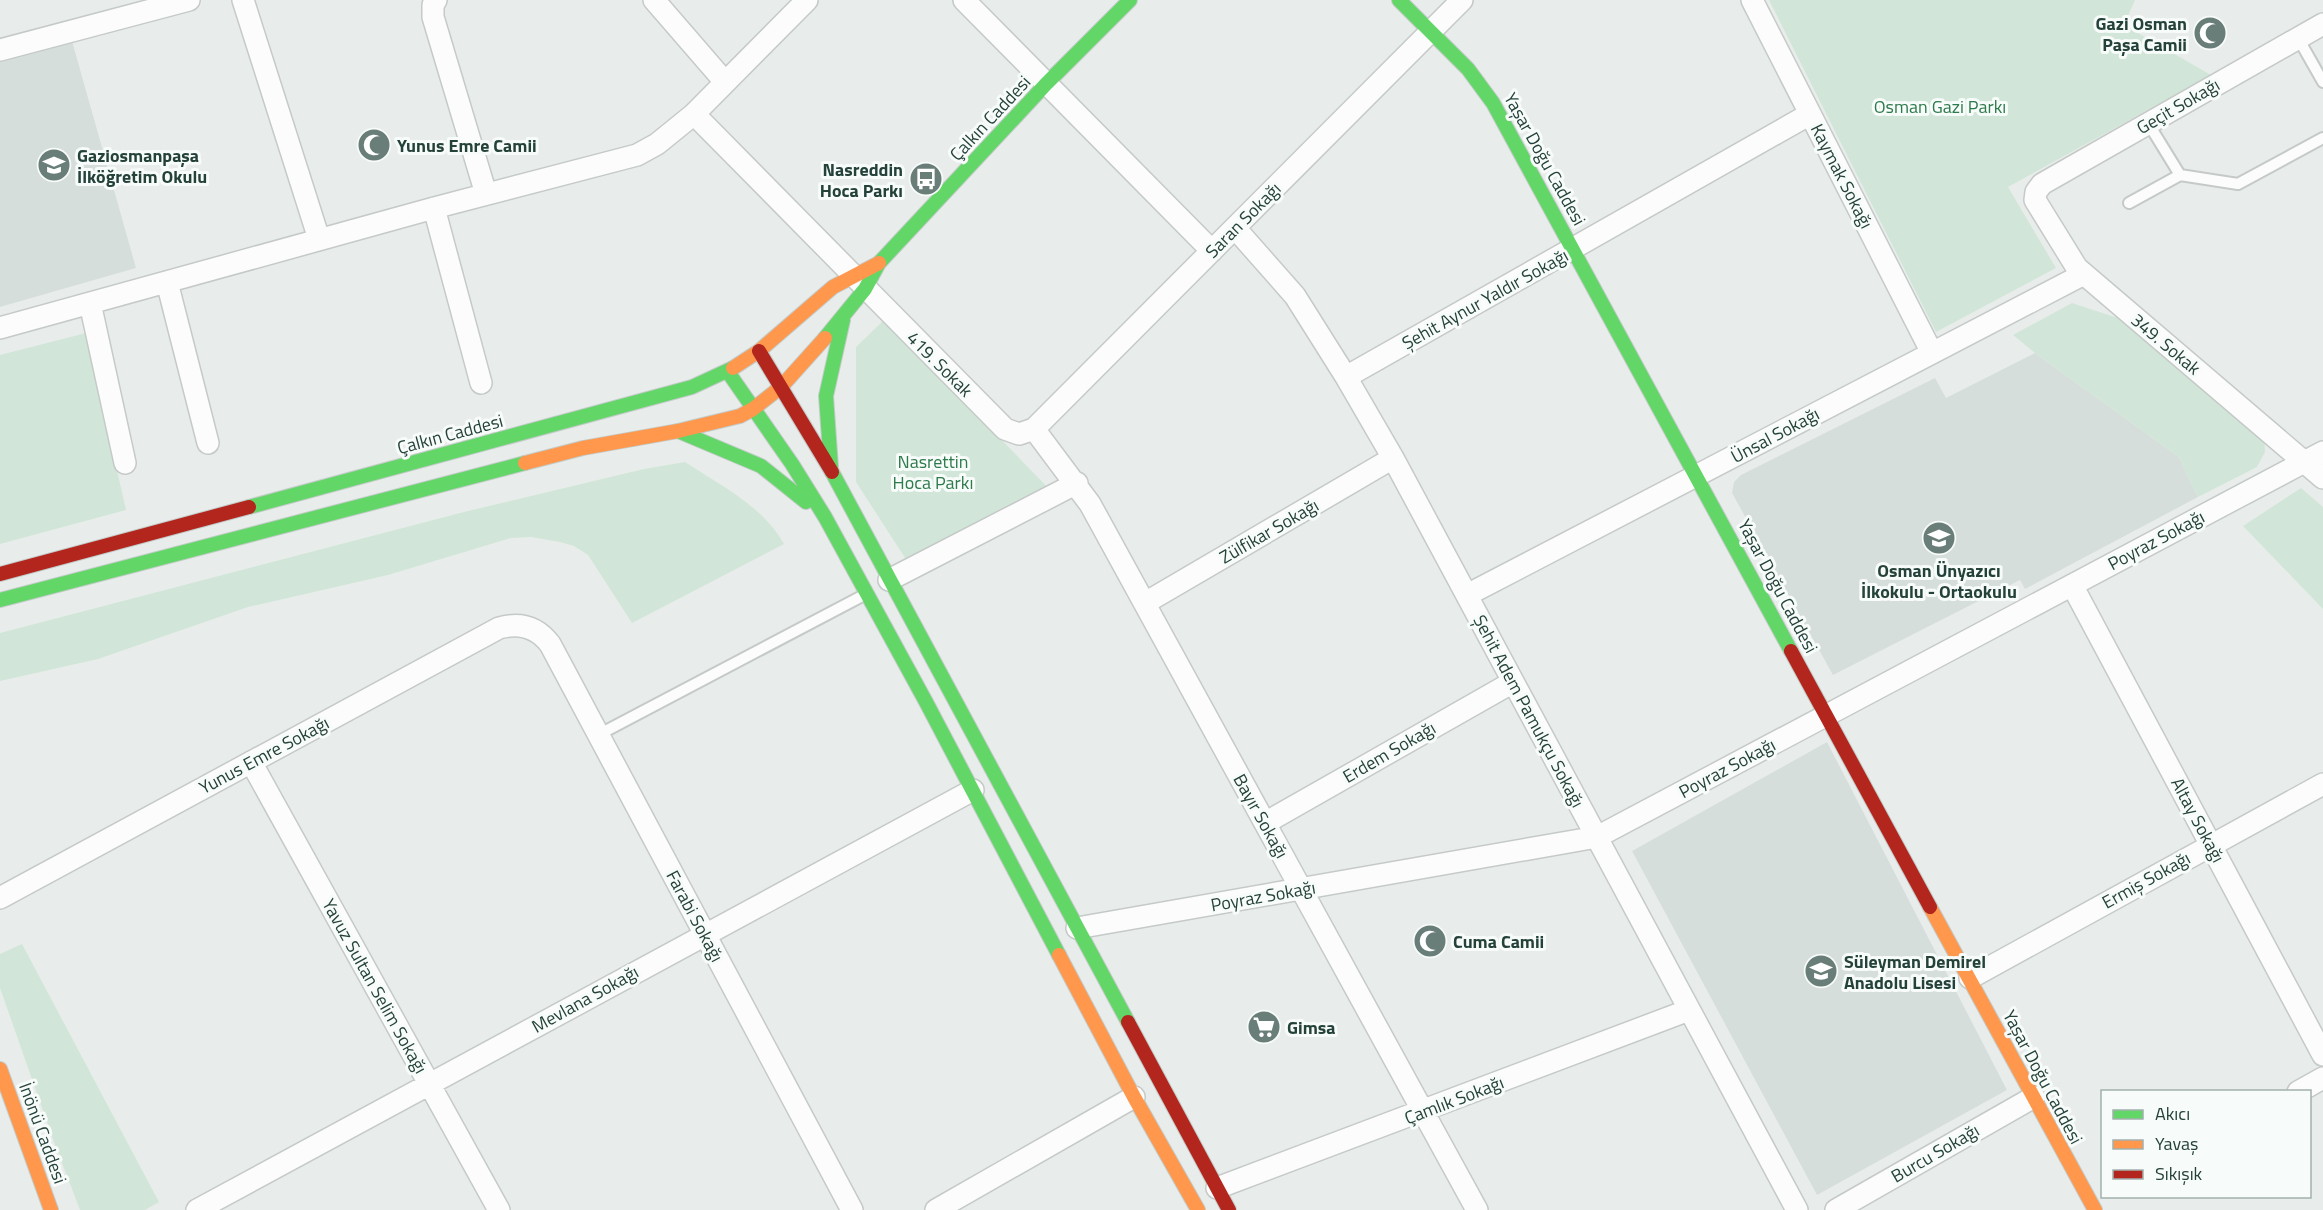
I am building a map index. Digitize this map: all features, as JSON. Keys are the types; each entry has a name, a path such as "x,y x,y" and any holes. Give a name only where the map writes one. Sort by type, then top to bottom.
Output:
{"main road":[{"name":"Çalkın Caddesi","path":"832,472 826,396 843,318 859,282 1046,84 1130,0"},
{"name":"Yaşar Doğu Caddesi","path":"1399,0 1468,69 1488,94 1575,249 2034,1097 2096,1202"},
{"name":"Çalkın Caddesi","path":"0,574 692,387 728,372 759,351 833,287 859,282"},
{"name":"Çalkın Caddesi","path":"0,600 572,451 678,431 740,416 781,387 843,318"},
{"path":"759,351 832,472 1229,1210"},
{"path":"728,372 792,464 825,517 973,790 1134,1097 1198,1210"},
{"path":"678,431 761,466 825,517"},
{"name":"İnönü Caddesi","path":"0,1069 51,1210"}],"street":[{"path":"0,50 189,0"},
{"path":"243,0 319,239"},
{"path":"654,0 725,82"},
{"path":"0,328 319,239 637,155 657,144 694,114 807,0"},
{"path":"964,0 1212,251"},
{"name":"Saran Sokağı","path":"1027,431 1212,251 1462,0"},
{"name":"Kaymak Sokağı","path":"1752,0 1932,353"},
{"path":"433,2 433,17 486,194"},
{"name":"Geçit Sokağı","path":"2036,192 2042,184 2323,24"},
{"name":"419. Sokak","path":"694,114 1005,429 1027,431"},
{"name":"Şehit Aynur Yaldır Sokağı","path":"1347,377 1810,114"},
{"name":"349. Sokak","path":"2036,192 2035,201 2077,268 2323,478"},
{"path":"434,208 481,383"},
{"name":"Şehit Adem Pamukçu Sokağı","path":"1234,228 1290,289 1347,377 1393,458 1797,1210"},
{"name":"Ünsal Sokağı","path":"1467,595 2084,274"},
{"path":"167,282 208,443"},
{"path":"90,303 125,463"},
{"name":"Bayır Sokağı","path":"1027,431 1077,483 1090,504 1477,1210"},
{"name":"Poyraz Sokağı","path":"1077,927 1597,837 2323,452"},
{"name":"Zülfikar Sokağı","path":"1145,603 1393,458"},
{"path":"889,580 1077,483"},
{"name":"Altay Sokağı","path":"2072,585 2323,1055"},
{"name":"Yunus Emre Sokağı","path":"0,898 500,628 515,625 531,628"},
{"name":"Farabi Sokağı","path":"531,628 550,645 852,1210"},
{"name":"Erdem Sokağı","path":"1265,823 1513,682"},
{"name":"Yavuz Sultan Selim Sokağı","path":"252,762 499,1210"},
{"name":"Ermiş Sokağı","path":"1970,978 2323,783"},
{"name":"Mevlana Sokağı","path":"197,1210 973,790"},
{"name":"Çamlık Sokağı","path":"1217,1188 1689,1010"},
{"path":"2302,1090 2323,1078"},
{"path":"936,1210 1134,1097"},
{"name":"Burcu Sokağı","path":"1836,1210 2034,1097"}],"lane":[{"path":"2298,38 2323,82"},
{"path":"2148,123 2180,175"},
{"path":"2129,203 2180,175 2238,184 2323,138"},
{"path":"598,735 867,593"}],"shaded area":[{"name":"Gaziosmanpaşa İlköğretim Okulu","path":"72,41 136,268 0,307 0,62"},
{"name":"Osman Ünyazıcı İlkokulu - Ortaokulu","path":"2035,353 2179,457 2198,497 2025,589 2020,580 1833,675 1732,493 1734,482 1741,475 1935,378 1946,398"},
{"name":"Süleyman Demirel Anadolu Lisesi","path":"1827,742 2007,1090 1817,1195 1632,851"}],"green space":[{"name":"Osman Gazi Parkı","path":"1769,0 2135,0 2124,25 2211,75 2008,187 2056,268 1936,332"},
{"path":"2072,303 2121,319 2264,434 2265,452 2257,467 2198,497 2179,457 2013,335"},
{"name":"Nasrettin Hoca Parkı","path":"885,319 1051,491 909,564 856,482 856,347"},
{"path":"86,333 126,510 0,544 0,355"},
{"path":"685,462 753,507 765,518 784,544 632,623 588,555 574,546 560,542 531,537 511,538 388,575 248,607 98,659 0,681 0,633 464,512 644,469"},
{"path":"2301,488 2323,507 2323,609 2243,526"},
{"path":"22,944 159,1202 145,1210 80,1210 0,988 0,954"}],"traffic: fast":[{"path":"825,338 865,289 879,263 1046,84 1130,0"},
{"path":"1399,0 1468,69 1493,103 1791,651"},
{"path":"831,467 826,396 843,320"},
{"path":"249,507 692,387 733,368"},
{"path":"728,372 792,464 825,517 926,702 1059,955"},
{"path":"678,431 761,466 806,502"},
{"path":"0,600 525,463"},
{"path":"832,472 1128,1022"}],"traffic: slow":[{"path":"733,368 759,351 833,287 879,263"},
{"path":"525,463 583,448 678,431 740,416 781,387 825,338"},
{"path":"1930,907 2095,1210"},
{"path":"1059,955 1134,1097 1198,1210"},
{"path":"0,1069 51,1210"}],"traffic: jam":[{"path":"759,351 832,472"},
{"path":"0,574 249,507"},
{"path":"1791,651 1930,907"},
{"path":"1128,1022 1229,1210"}],"place":[{"name":"Gazi Osman Paşa Camii","path":"2210,33"},
{"name":"Yunus Emre Camii","path":"374,145"},
{"name":"Gaziosmanpaşa İlköğretim Okulu","path":"54,165"},
{"name":"Nasreddin Hoca Parkı","path":"926,179"},
{"name":"Osman Ünyazıcı İlkokulu - Ortaokulu","path":"1939,538"},
{"name":"Cuma Camii","path":"1430,941"},
{"name":"Süleyman Demirel Anadolu Lisesi","path":"1821,971"},
{"name":"Gimsa","path":"1264,1027"}]}
